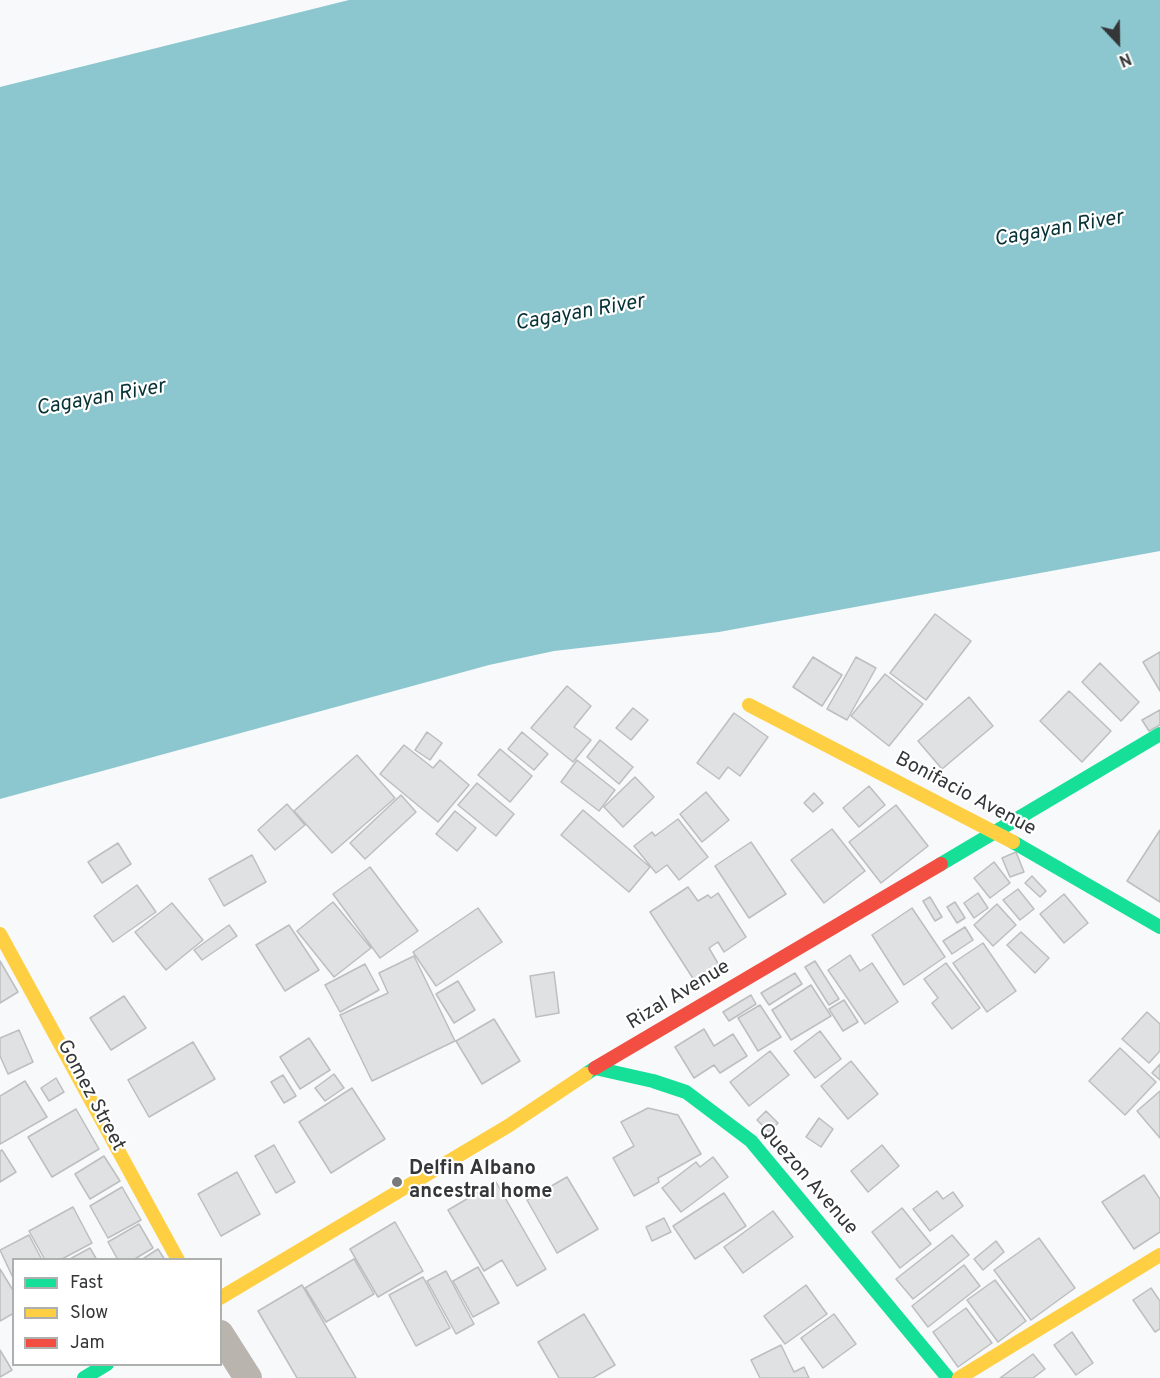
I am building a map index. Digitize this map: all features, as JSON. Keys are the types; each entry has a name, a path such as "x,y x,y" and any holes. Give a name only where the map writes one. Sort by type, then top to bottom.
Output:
{"street":[{"name":"Bonifacio Avenue","path":"749,705 996,831 1160,927"},
{"name":"Rizal Avenue","path":"222,1297 508,1126 595,1068 1160,734"},
{"name":"Gomez Street","path":"0,934 177,1258"},
{"name":"Quezon Avenue","path":"595,1068 653,1081 686,1092 751,1141 948,1378"},
{"path":"959,1378 1160,1255"},
{"path":"222,1337 248,1378"},
{"path":"84,1378 105,1366"}],"water":[{"name":"Cagayan River","path":"349,0 1160,0 1160,551 719,632 554,651 489,665 0,799 0,87"}],"building":[{"path":"935,614 971,641 926,700 890,673"},
{"path":"1160,652 1160,691 1143,662"},
{"path":"813,657 842,675 822,706 793,687"},
{"path":"856,657 876,668 847,720 827,709"},
{"path":"1100,663 1139,702 1121,721 1082,682"},
{"path":"885,674 923,704 889,746 851,716"},
{"path":"567,686 591,706 574,727 591,740 573,762 531,728"},
{"path":"1069,691 1111,731 1082,762 1040,721"},
{"path":"969,697 993,726 942,769 918,741"},
{"path":"633,708 648,720 631,740 616,728"},
{"path":"1160,710 1160,725 1149,731 1142,720"},
{"path":"734,713 768,737 740,776 728,767 719,779 697,763"},
{"path":"427,732 442,743 430,760 415,750"},
{"path":"522,732 548,754 534,770 508,749"},
{"path":"600,740 633,767 619,784 587,757"},
{"path":"404,745 433,768 440,760 469,785 438,822 380,774"},
{"path":"500,749 532,776 510,802 478,775"},
{"path":"357,755 395,798 332,853 294,811"},
{"path":"577,760 615,790 599,811 561,782"},
{"path":"635,777 654,797 623,827 604,807"},
{"path":"477,783 514,814 496,836 458,805"},
{"path":"869,786 885,805 859,827 843,808"},
{"path":"706,792 729,820 702,842 680,814"},
{"path":"814,793 823,803 813,812 804,803"},
{"path":"401,795 416,812 365,859 350,843"},
{"path":"287,804 305,825 275,850 258,830"},
{"path":"896,805 928,846 881,883 849,842"},
{"path":"583,810 650,867 629,892 561,835"},
{"path":"455,811 476,828 457,851 436,834"},
{"path":"678,819 708,857 679,880 667,865 656,873 634,846 652,832 655,836"},
{"path":"832,829 865,871 824,903 791,860"},
{"path":"1160,830 1160,902 1127,881"},
{"path":"751,842 786,894 749,918 715,866"},
{"path":"118,843 131,864 102,883 88,862"},
{"path":"1016,852 1024,872 1010,877 1002,858"},
{"path":"252,855 266,882 224,906 209,879"},
{"path":"994,862 1010,883 990,898 974,878"},
{"path":"370,867 418,931 380,958 333,894"},
{"path":"1032,876 1046,891 1040,897 1025,883"},
{"path":"137,885 156,912 113,942 94,916"},
{"path":"688,887 698,901 708,895 711,898 718,893 746,937 724,952 718,942 709,948 720,967 696,983 650,912"},
{"path":"1018,889 1034,909 1020,920 1003,900"},
{"path":"978,893 988,908 974,918 964,903"},
{"path":"1064,894 1088,923 1064,943 1040,914"},
{"path":"930,897 942,917 935,921 923,901"},
{"path":"333,902 371,948 334,977 297,931"},
{"path":"955,902 965,918 957,923 947,907"},
{"path":"172,903 203,940 166,970 135,932"},
{"path":"997,904 1016,925 993,946 974,925"},
{"path":"478,908 502,942 436,986 413,952"},
{"path":"912,908 945,957 904,985 872,935"},
{"path":"229,925 237,936 202,960 194,950"},
{"path":"289,925 319,970 285,991 256,945"},
{"path":"965,927 973,940 952,954 943,941"},
{"path":"1021,932 1049,958 1035,973 1007,945"},
{"path":"983,943 1016,991 987,1012 953,963"},
{"path":"850,955 860,971 872,963 898,1002 865,1024 828,970"},
{"path":"414,956 455,1041 372,1081 340,1015 388,993 379,973"},
{"path":"0,961 18,992 0,1003"},
{"path":"815,961 839,999 829,1005 805,967"},
{"path":"946,963 980,1008 952,1029 932,1003 938,998 924,979"},
{"path":"365,964 379,990 340,1012 325,985"},
{"path":"554,972 559,1013 536,1017 530,976"},
{"path":"795,973 802,984 769,1005 761,993"},
{"path":"458,981 475,1010 454,1023 436,994"},
{"path":"811,985 831,1016 791,1040 772,1010"},
{"path":"751,995 756,1004 729,1021 723,1012"},
{"path":"124,996 146,1028 111,1050 90,1018"},
{"path":"844,1000 858,1022 843,1031 829,1009"},
{"path":"760,1005 781,1037 758,1051 738,1018"},
{"path":"1147,1012 1160,1024 1160,1051 1149,1063 1122,1039"},
{"path":"494,1019 520,1061 482,1084 456,1041"},
{"path":"704,1029 714,1046 733,1034 747,1056 720,1073 714,1065 694,1078 675,1047"},
{"path":"19,1030 33,1062 8,1074 0,1056 0,1038"},
{"path":"820,1031 841,1059 815,1078 794,1051"},
{"path":"309,1038 330,1070 300,1089 280,1057"},
{"path":"193,1042 215,1079 149,1117 128,1080"},
{"path":"1120,1048 1156,1082 1125,1115 1089,1081"},
{"path":"770,1051 789,1075 749,1106 730,1082"},
{"path":"851,1061 878,1094 848,1119 821,1086"},
{"path":"1160,1064 1160,1080 1152,1073"},
{"path":"334,1074 344,1088 325,1101 315,1088"},
{"path":"283,1075 296,1096 284,1103 271,1082"},
{"path":"56,1078 64,1092 49,1101 41,1088"},
{"path":"25,1081 47,1117 0,1144 0,1096"},
{"path":"352,1088 385,1139 331,1173 299,1122"},
{"path":"1160,1091 1160,1138 1137,1111"},
{"path":"648,1108 678,1115 701,1154 658,1178 659,1182 634,1196 613,1158 634,1146 621,1122"},
{"path":"76,1109 99,1149 52,1177 28,1137"},
{"path":"766,1111 778,1123 769,1132 757,1120"},
{"path":"819,1118 833,1129 821,1147 806,1137"},
{"path":"274,1145 295,1182 276,1193 255,1156"},
{"path":"882,1145 899,1166 868,1192 851,1171"},
{"path":"2,1150 16,1172 0,1182 0,1151"},
{"path":"104,1156 120,1181 90,1199 75,1174"},
{"path":"713,1157 728,1177 681,1212 662,1188 696,1162 700,1167"},
{"path":"237,1172 260,1214 221,1236 198,1194"},
{"path":"1144,1175 1160,1199 1160,1232 1134,1249 1102,1202"},
{"path":"567,1177 598,1229 557,1253 527,1200"},
{"path":"496,1182 546,1269 517,1286 502,1260 484,1271 448,1210"},
{"path":"122,1187 141,1220 108,1238 90,1206"},
{"path":"937,1191 943,1199 953,1192 963,1206 930,1231 913,1209"},
{"path":"724,1193 746,1226 695,1259 673,1226"},
{"path":"73,1207 92,1243 64,1258 44,1258 29,1231"},
{"path":"902,1208 931,1244 900,1268 872,1232"},
{"path":"773,1211 793,1237 743,1273 724,1247"},
{"path":"664,1218 671,1232 652,1241 646,1227"},
{"path":"395,1222 423,1271 378,1297 350,1249"},
{"path":"139,1224 153,1248 136,1258 117,1258 108,1242"},
{"path":"29,1235 41,1258 12,1258 12,1276 0,1250"},
{"path":"952,1235 969,1255 913,1299 896,1279"},
{"path":"1039,1238 1075,1288 1031,1320 994,1270"},
{"path":"996,1241 1004,1252 983,1270 974,1259"},
{"path":"90,1248 96,1258 72,1258"},
{"path":"158,1249 164,1258 144,1258"},
{"path":"354,1259 374,1294 326,1322 305,1288"},
{"path":"964,1265 980,1286 928,1327 912,1306"},
{"path":"478,1267 499,1303 473,1317 453,1281"},
{"path":"0,1269 12,1289 12,1314 0,1321"},
{"path":"446,1271 474,1324 456,1334 427,1281"},
{"path":"423,1277 450,1328 416,1346 389,1295"},
{"path":"995,1280 1026,1321 998,1342 967,1300"},
{"path":"302,1285 356,1378 297,1378 258,1311"},
{"path":"806,1285 827,1314 785,1344 764,1316"},
{"path":"1151,1288 1160,1301 1160,1329 1155,1332 1133,1300"},
{"path":"966,1308 992,1343 958,1367 933,1332"},
{"path":"584,1314 615,1365 593,1378 559,1378 538,1342"},
{"path":"834,1314 856,1344 823,1368 801,1338"},
{"path":"1072,1332 1093,1363 1076,1375 1054,1345"},
{"path":"781,1345 794,1372 804,1367 809,1378 760,1378 751,1360"},
{"path":"0,1350 12,1370 0,1377"},
{"path":"1033,1354 1045,1369 1033,1378 1000,1378"}],"traffic: fast":[{"path":"941,864 1160,734"},
{"path":"1013,842 1160,927"},
{"path":"586,1074 595,1068 653,1081 686,1092 751,1141 948,1378"},
{"path":"84,1378 104,1366"}],"traffic: slow":[{"path":"749,705 1013,842"},
{"path":"0,934 177,1258"},
{"path":"222,1297 508,1126 586,1074"},
{"path":"959,1378 1160,1255"}],"traffic: jam":[{"path":"595,1068 941,864"}],"place":[{"name":"Delfin Albano ancestral home","path":"397,1182"}]}
